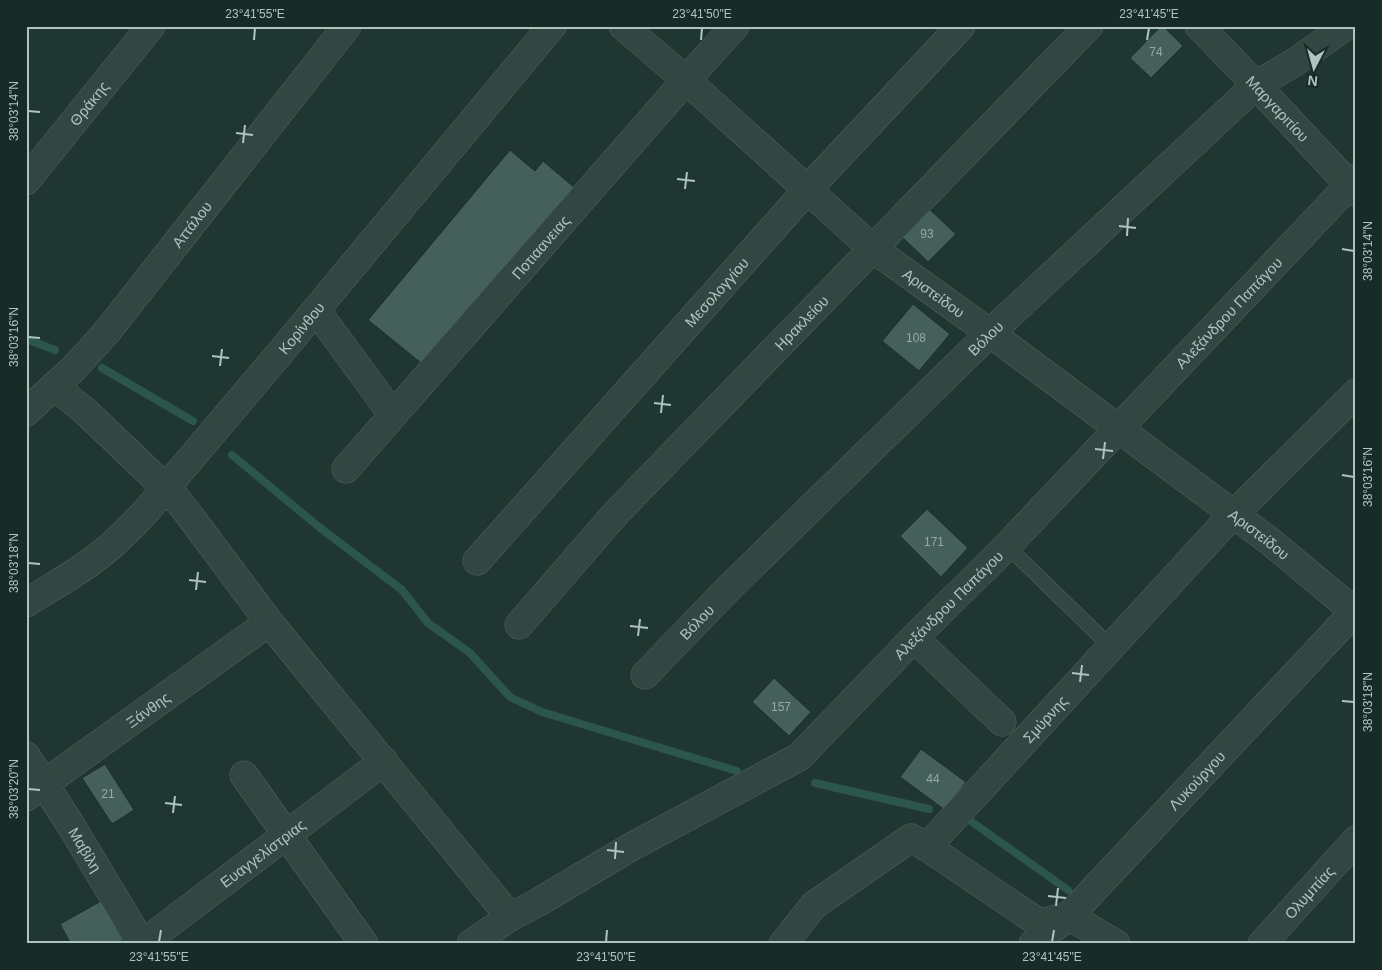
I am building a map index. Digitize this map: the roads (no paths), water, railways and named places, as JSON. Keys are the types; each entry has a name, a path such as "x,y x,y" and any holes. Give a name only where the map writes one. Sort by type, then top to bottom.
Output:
{"street":[{"name":"Θράκης","path":"26,181 151,26"},
{"name":"Αττάλου","path":"26,412 73,369 106,333 347,26"},
{"name":"Κορίνθου","path":"26,602 74,574 100,555 133,526 167,488 552,26"},
{"name":"Αριστείδου","path":"623,26 686,80 872,248 1234,514 1355,612"},
{"name":"Ποτιαανειας","path":"346,469 735,26"},
{"name":"Μεσολογγίου","path":"477,561 807,190 961,26"},
{"name":"Ηρακλείου","path":"519,625 617,512 1089,26"},
{"name":"Μαργαριτίου","path":"1199,26 1354,185"},
{"name":"Βόλου","path":"645,676 726,590 990,333 1256,85 1295,62 1346,26"},
{"name":"Αλεξάνδρου Παπάγου","path":"471,944 510,917 631,847 799,757 914,638 1007,546 1354,185"},
{"path":"316,310 393,415"},
{"path":"54,386 85,411 167,488 188,512 269,622 510,917"},
{"name":"Σμύρνης","path":"927,847 1234,514 1356,393"},
{"name":"Λυκούργου","path":"1033,944 1069,916 1355,612"},
{"name":"Ξάνθης","path":"35,791 269,622"},
{"path":"914,638 1002,722"},
{"name":"Μαβίλη","path":"26,756 35,791 72,827 142,944"},
{"name":"Ευαγγελίστριας","path":"142,944 384,762"},
{"path":"244,775 364,944"},
{"path":"783,944 814,905 911,838 1039,923 1069,916 1116,944"},
{"name":"Ολυμπίας","path":"1262,944 1356,840"}],"lane":[{"path":"1007,546 1111,647"}],"waterway":[{"path":"26,339 55,350"},
{"path":"102,368 193,421"},
{"path":"232,455 319,527 402,590 428,623 470,653 510,697 542,712 737,771"},
{"path":"815,783 929,809"},
{"path":"972,822 1068,890"}]}
